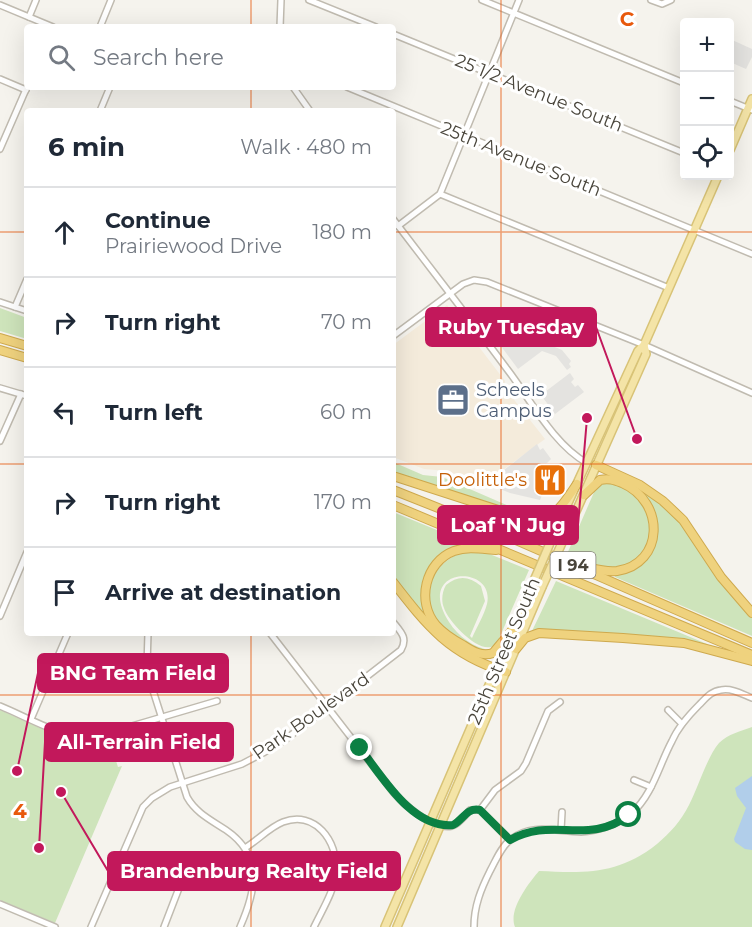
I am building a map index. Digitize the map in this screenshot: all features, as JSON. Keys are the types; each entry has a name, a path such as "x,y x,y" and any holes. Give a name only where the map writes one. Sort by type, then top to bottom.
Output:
{"highway":[{"path":"0,338 24,345"},
{"path":"0,350 24,357"},
{"path":"596,465 640,485 663,501 683,520 721,577 752,613"},
{"path":"396,477 529,520 539,520 555,513 577,484"},
{"path":"569,563 604,571 618,571 644,556 651,544 654,520 646,500 640,493 609,478 600,480 584,495"},
{"name":"I 94","path":"396,491 486,527 752,643"},
{"name":"I 94","path":"396,506 752,655"},
{"path":"504,551 472,548 454,551 440,560 432,569 426,581 425,596 428,609 436,625 457,641 480,654 493,653 514,628"},
{"path":"396,586 434,632 459,651 506,672"},
{"path":"516,649 525,638 539,633 684,643 752,661"}],"main road":[{"path":"734,140 750,109 752,99"},
{"name":"25th Street South","path":"385,927 556,529 638,351 644,345 716,180"},
{"name":"25th Street South","path":"397,927 542,587 646,354 644,345"},
{"path":"587,463 596,465"}],"street":[{"path":"29,17 36,0"},
{"path":"101,24 111,0"},
{"path":"280,24 281,0"},
{"path":"309,0 369,24"},
{"path":"482,0 680,81"},
{"path":"398,226 440,195 519,0"},
{"path":"651,0 662,4 672,0"},
{"path":"0,5 46,24"},
{"name":"25 1/2 Avenue South","path":"396,35 680,151"},
{"path":"0,79 24,87"},
{"path":"0,149 25,90"},
{"path":"101,108 109,90"},
{"path":"294,90 308,108"},
{"name":"25th Avenue South","path":"354,90 752,254"},
{"path":"734,103 750,109"},
{"path":"440,195 669,288"},
{"path":"396,223 559,442 576,457 587,463"},
{"path":"396,334 463,284 474,280 487,282 644,345 752,393"},
{"path":"15,307 24,286"},
{"path":"0,302 24,311"},
{"path":"0,388 24,395 0,441"},
{"path":"0,616 24,559"},
{"name":"Park Boulevard","path":"91,927 143,807 161,792 242,764 286,739 401,650 405,638 396,626"},
{"path":"31,719 67,636"},
{"path":"148,636 147,666 187,796 200,813 227,831 245,848 251,864 253,887 251,902 240,927"},
{"path":"272,636 407,807 442,825 453,825 470,810 480,810 510,840"},
{"path":"474,927 476,902 503,848 510,840 523,833 536,830 582,832 620,822 640,806 682,724 710,694 728,689 752,698"},
{"path":"0,706 80,738 105,735 217,701"},
{"path":"480,810 495,790 521,771 548,711 560,702"},
{"path":"668,710 682,724"},
{"path":"634,780 651,787"},
{"path":"561,830 562,812"},
{"path":"245,848 280,823 294,818 305,819 320,827 333,847 336,873 314,927"},
{"path":"164,927 179,888"},
{"path":"0,904 55,927"}],"shaded area":[{"path":"734,41 752,49 752,57 746,69 734,64"},
{"name":"Scheels Campus","path":"447,305 505,381 504,387 545,439 484,484 447,471 424,469 396,458 396,343"},
{"path":"509,328 562,350 571,361 569,364 571,367 567,370 556,356 542,351 518,369 495,338"},
{"path":"570,373 574,379 571,382 575,387 578,385 584,392 555,414 541,395"},
{"path":"537,444 540,450 543,448 551,459 543,467 546,468 537,490 543,493 540,500 495,487 497,482 494,478"}],"green space":[{"path":"0,308 24,317 24,338 0,331"},
{"path":"396,463 423,475 442,477 532,516 529,519 396,474"},
{"path":"609,482 630,492 644,503 649,512 650,532 644,551 637,559 619,568 608,569 593,566 567,554 595,490 600,485"},
{"path":"638,488 668,511 684,527 724,585 752,617 752,636 615,577 615,574 626,572 644,560 655,543 657,521 654,510"},
{"path":"396,513 466,542 466,545 428,573 429,622 396,582"},
{"path":"466,551 482,551 529,570 498,641 491,647 478,644 463,634 447,614 442,602 446,585 459,578 472,580 481,586 485,601 470,636 472,638 487,604 486,591 480,582 469,577 458,577 448,581 441,590 441,603 449,622 472,644 490,650 487,653 463,642 442,627 433,616 429,605 430,583 436,572 454,556"},
{"path":"556,581 707,644 707,647 625,637 532,631"},
{"path":"0,710 39,728 67,737 95,741 109,739 118,767 122,766 55,923 0,900"},
{"path":"752,727 752,927 515,927 514,913 517,905 539,871 586,872 615,867 629,862 657,844 686,811 719,743 730,735"}],"water":[{"path":"752,776 752,850 745,849 734,839 746,808 737,796 735,788"}],"place":[{"name":"Scheels Campus","path":"453,400"},
{"name":"Loaf 'N Jug","path":"587,418"},
{"name":"Ruby Tuesday","path":"637,439"},
{"name":"Doolittle's","path":"550,480"},
{"name":"BNG Team Field","path":"17,771"},
{"name":"Brandenburg Realty Field","path":"61,792"},
{"name":"All-Terrain Field","path":"39,848"}],"route":[{"path":"360,748 407,807 442,825 449,826 458,823 470,810 476,809 480,810 510,840 523,833 546,828 582,832 620,822 629,815"}]}
